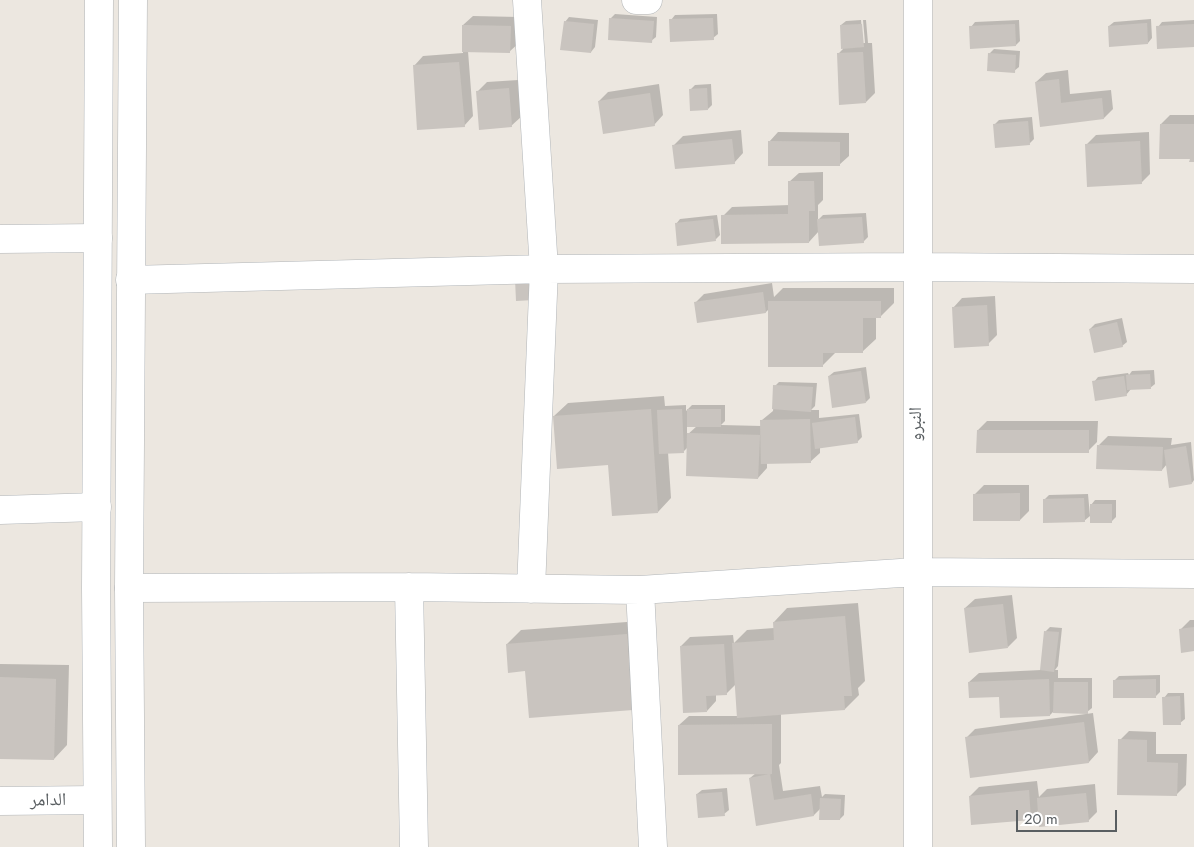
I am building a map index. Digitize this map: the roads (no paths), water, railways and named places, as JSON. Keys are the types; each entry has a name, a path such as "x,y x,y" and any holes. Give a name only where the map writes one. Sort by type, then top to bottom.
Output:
{"street":[{"path":"98,847 99,0"},
{"path":"131,847 129,588 131,516 130,280 133,0"},
{"path":"527,0 544,269 531,589"},
{"path":"636,0 647,0"},
{"name":"النبرو","path":"918,0 916,572 918,847"},
{"path":"0,239 98,238"},
{"path":"130,280 544,269 918,267 1194,269"},
{"path":"0,510 97,507"},
{"path":"129,588 409,587 640,590 916,572 1194,574"},
{"path":"409,587 414,847"},
{"path":"640,590 653,847"},
{"name":"الدامر","path":"0,802 97,800"}]}
